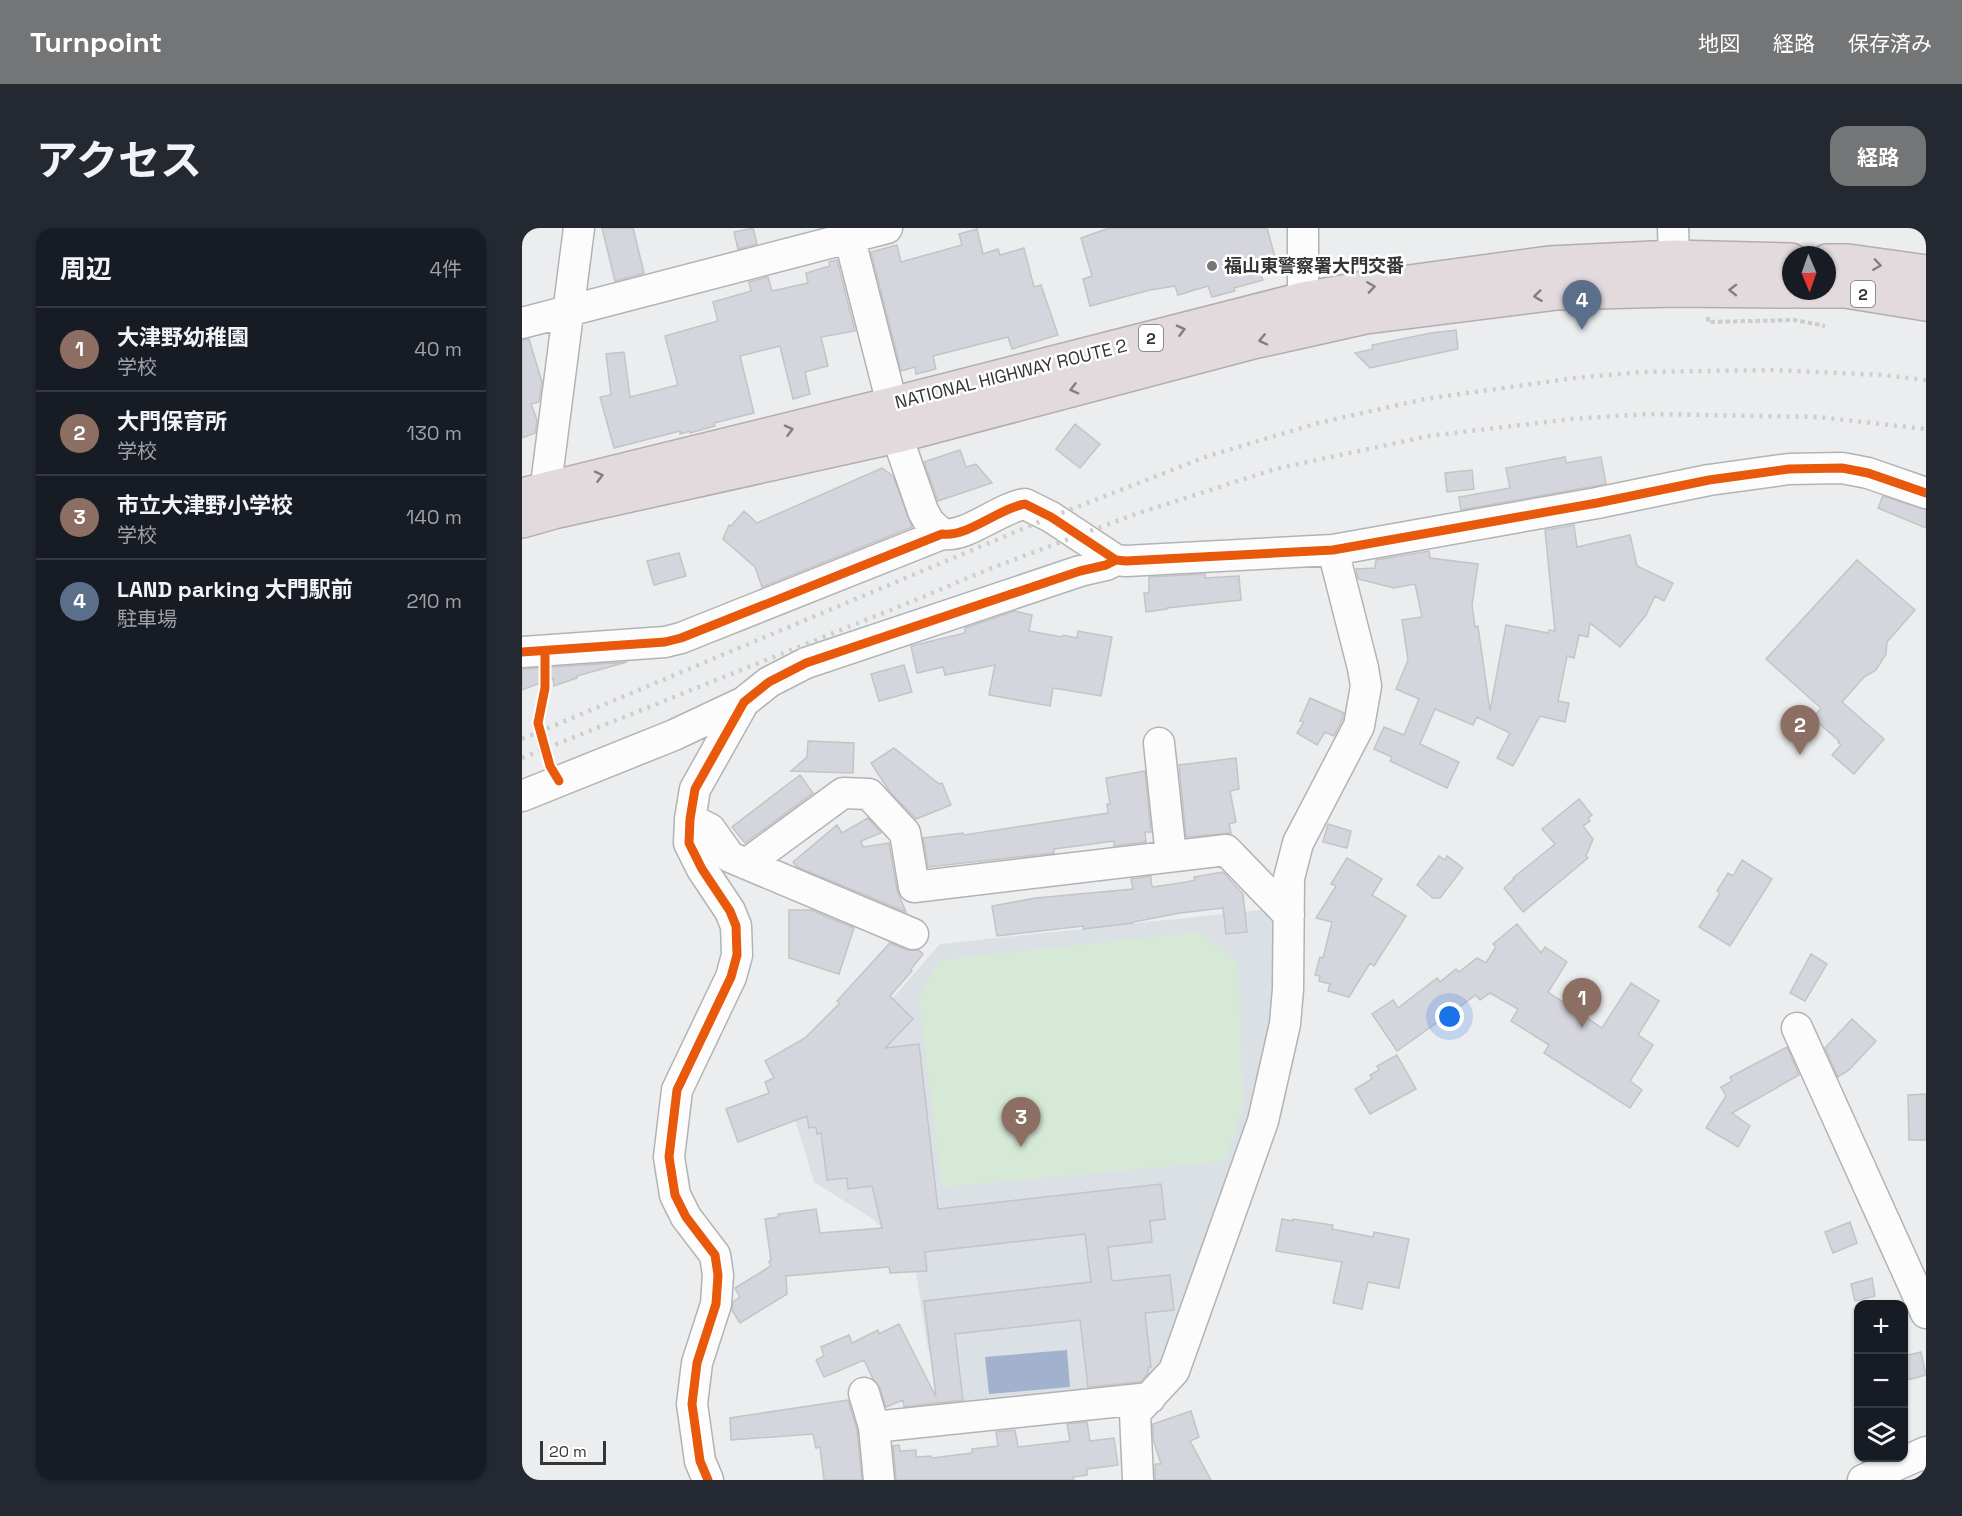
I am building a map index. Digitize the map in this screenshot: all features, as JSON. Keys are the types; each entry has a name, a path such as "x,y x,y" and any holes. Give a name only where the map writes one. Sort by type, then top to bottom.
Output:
{"highway":[{"name":"NATIONAL HIGHWAY ROUTE 2","path":"522,520 894,420 1305,314 1365,288 1549,263 1673,243 1782,259"},
{"name":"2","path":"1836,261 1926,273"},
{"name":"NATIONAL HIGHWAY ROUTE 2","path":"1305,314 1366,317 1557,293 1674,290 1782,291"},
{"name":"2","path":"1836,291 1926,304"},
{"name":"NATIONAL HIGHWAY ROUTE 2","path":"536,491 894,420"}],"street":[{"path":"536,491 547,477 579,228"},
{"path":"522,323 848,233 887,228"},
{"path":"1303,228 1305,314"},
{"path":"848,233 894,420 923,511 929,522 942,534"},
{"path":"522,652 665,642 681,638 942,534 953,535 1025,504 1051,517 1116,560 1125,561 1333,550 1597,503 1709,480 1789,469 1842,468 1868,472 1926,493"},
{"path":"1138,1480 1135,1413 1174,1371 1263,1122 1285,1024 1288,989 1289,878 1298,843 1359,726 1366,686 1333,550"},
{"path":"522,796 674,735 744,702 769,682 806,663 1116,560"},
{"path":"708,1480 700,1461 692,1404 697,1363 716,1304 718,1275 716,1255 686,1217 675,1195 669,1157 677,1090 731,977 736,955 736,926 730,910 702,869 689,843 690,819 695,789 744,702"},
{"path":"1159,743 1171,856"},
{"path":"746,864 843,793 869,794 905,833 914,887 1226,850 1289,915"},
{"path":"690,819 710,829 730,857 913,934"},
{"path":"1797,1028 1926,1313"},
{"path":"864,1393 874,1427 879,1480"},
{"path":"874,1427 1150,1398"},
{"path":"1863,1480 1926,1452"}],"path":[{"path":"1708,314 1708,322 1795,320 1825,326"}],"shaded area":[{"path":"1270,909 1278,920 1276,1008 1266,1073 1157,1380 1148,1389 944,1413 937,1350 928,1350 914,1258 873,1219 814,1182 793,1112 940,944"}],"green space":[{"path":"1199,932 1238,964 1243,1107 1225,1161 942,1187 919,998 940,960"}],"water":[{"path":"1067,1350 1070,1387 989,1394 985,1357"}],"building":[{"path":"602,228 633,228 644,273 615,281"},
{"path":"753,228 757,244 738,249 734,232"},
{"path":"1109,228 1267,228 1278,268 1260,273 1263,280 1212,297 1208,286 1178,295 1175,286 1150,290 1090,306 1083,279 1092,276 1081,238"},
{"path":"977,229 983,254 998,249 1000,255 1024,248 1034,287 1041,285 1058,335 1012,349 1008,337 933,356 936,369 916,374 915,367 901,371 871,252 897,245 901,262 962,245 959,234"},
{"path":"837,260 855,331 821,337 828,366 805,372 810,394 793,399 780,346 740,356 754,413 714,423 715,426 690,433 690,431 680,434 680,431 614,448 600,397 611,395 606,354 624,352 630,397 678,385 665,336 718,321 713,302 751,291 749,282 768,277 772,291 808,283 806,273 830,266 829,262"},
{"path":"1456,330 1458,349 1370,368 1355,353 1373,349 1372,345"},
{"path":"529,339 542,382 539,402 531,404 537,420 535,433 522,438 522,340"},
{"path":"1075,424 1100,444 1080,468 1056,449"},
{"path":"960,450 966,467 976,464 992,483 938,501 924,462"},
{"path":"1565,457 1566,463 1601,457 1606,484 1461,510 1459,497 1510,488 1506,468"},
{"path":"882,468 893,476 912,527 762,587 755,567 723,539 729,525 731,526 744,511 757,523"},
{"path":"1472,470 1474,489 1447,492 1445,473"},
{"path":"1883,496 1926,510 1926,528 1878,508"},
{"path":"1574,525 1577,547 1630,535 1637,566 1673,583 1664,601 1655,596 1646,615 1620,647 1590,623 1588,637 1579,635 1574,658 1567,656 1558,701 1569,703 1565,722 1540,716 1513,766 1497,758 1510,733 1477,717 1473,725 1435,709 1420,744 1459,762 1447,788 1390,761 1392,757 1374,749 1384,727 1404,735 1419,699 1396,689 1408,660 1402,620 1422,617 1415,584 1394,588 1358,579 1356,569 1375,568 1376,560 1429,551 1430,558 1478,564 1472,605 1475,627 1478,626 1490,711 1506,625 1548,633 1549,630 1555,631 1545,530"},
{"path":"679,553 686,576 654,585 647,561"},
{"path":"1857,560 1915,610 1887,642 1886,654 1876,670 1864,677 1842,702 1884,739 1854,774 1832,755 1841,745 1839,741 1813,718 1821,708 1766,659"},
{"path":"1205,574 1205,578 1239,576 1241,600 1146,612 1144,593 1149,593 1149,577"},
{"path":"1015,611 1032,615 1029,631 1062,637 1063,635 1077,638 1078,631 1112,637 1101,696 1053,688 1050,706 989,695 995,665 945,675 943,667 917,673 911,646 965,633 965,628"},
{"path":"627,662 577,676 577,678 554,686 553,678 522,690 522,669"},
{"path":"904,665 912,692 879,701 871,674"},
{"path":"1310,698 1344,713 1334,736 1325,732 1317,745 1297,733 1304,722 1300,721"},
{"path":"808,741 854,743 853,773 791,771 807,757"},
{"path":"894,748 939,784 942,783 951,805 916,819 890,792 871,763"},
{"path":"1236,758 1239,789 1230,791 1236,822 1229,824 1231,833 1186,837 1179,765"},
{"path":"1145,771 1151,832 1145,832 1146,842 1114,846 1114,841 1054,849 1054,853 928,867 923,838 963,833 964,835 1108,813 1107,804 1110,804 1106,778"},
{"path":"800,775 813,793 745,843 732,827"},
{"path":"1579,799 1592,815 1588,818 1590,821 1583,826 1593,839 1586,856 1588,858 1523,912 1504,888 1555,844 1542,829"},
{"path":"868,818 881,833 861,841 863,847 889,843 897,890 906,912 797,867 793,862 837,825 842,833"},
{"path":"1328,824 1351,831 1347,848 1323,842"},
{"path":"1439,856 1445,860 1447,856 1463,868 1440,898 1433,898 1417,885"},
{"path":"1347,858 1382,879 1372,895 1406,916 1374,966 1370,963 1349,997 1328,991 1330,984 1319,981 1320,976 1315,975 1320,957 1323,958 1332,922 1316,918 1336,886 1331,884"},
{"path":"1742,860 1772,879 1730,946 1699,927 1720,893 1717,891 1728,873 1733,876"},
{"path":"1223,872 1243,894 1247,932 1226,934 1223,908 1180,913 1133,923 997,936 992,906 1036,898 1133,889 1131,879 1151,876 1153,887 1187,882 1195,880 1194,877"},
{"path":"789,910 811,910 854,928 839,974 789,958"},
{"path":"1517,924 1541,953 1545,947 1567,962 1548,992 1602,1028 1631,983 1659,1001 1638,1035 1653,1045 1630,1081 1642,1090 1630,1108 1544,1053 1549,1045 1511,1021 1518,1009 1490,993 1480,1000 1476,995 1397,1051 1372,1014 1393,1000 1398,1008 1437,978 1440,982 1456,969 1459,972 1477,958 1486,963 1496,947 1493,944"},
{"path":"890,943 907,950 919,950 923,954 911,969 912,971 890,996 913,1019 885,1048 919,1044 938,1209 1161,1184 1165,1219 1150,1221 1152,1242 1108,1247 1112,1281 1170,1275 1174,1310 1145,1313 1151,1367 1148,1367 1148,1373 1141,1382 1088,1387 1080,1320 955,1334 963,1400 904,1407 903,1400 886,1407 880,1388 864,1360 824,1377 816,1360 824,1356 821,1347 849,1335 852,1343 878,1330 879,1334 899,1324 936,1397 924,1301 1091,1282 1085,1234 925,1252 927,1271 890,1273 889,1267 786,1276 787,1294 740,1323 732,1310 733,1302 740,1297 735,1288 771,1266 765,1219 779,1217 778,1214 816,1209 820,1233 882,1228 872,1186 848,1189 847,1178 827,1180 821,1133 817,1134 816,1127 809,1128 807,1116 738,1142 726,1109 769,1093 765,1082 774,1078 765,1061 805,1038 840,1003 837,1001"},
{"path":"1811,954 1827,964 1805,1001 1790,993"},
{"path":"1852,1019 1876,1041 1849,1070 1838,1077 1825,1048"},
{"path":"1787,1047 1799,1075 1732,1113 1750,1126 1738,1147 1706,1128 1726,1096 1721,1087 1732,1081 1730,1077"},
{"path":"1397,1055 1416,1089 1370,1114 1355,1089 1372,1079 1370,1075 1379,1070 1377,1066"},
{"path":"1926,1094 1926,1140 1909,1140 1908,1095"},
{"path":"1282,1219 1333,1225 1332,1229 1373,1237 1374,1232 1409,1239 1399,1288 1368,1282 1362,1309 1333,1303 1342,1262 1276,1251"},
{"path":"1850,1222 1857,1243 1833,1253 1825,1232"},
{"path":"1872,1278 1875,1296 1855,1300 1851,1284"},
{"path":"1921,1352 1926,1375 1908,1380 1908,1355"},
{"path":"848,1400 857,1430 862,1480 824,1480 820,1447 816,1448 813,1434 731,1440 730,1418"},
{"path":"1191,1411 1199,1437 1190,1441 1211,1480 1155,1480 1155,1464 1161,1464 1153,1439 1153,1424"},
{"path":"1087,1422 1090,1441 1114,1438 1118,1465 1087,1469 1087,1475 1073,1477 1074,1480 896,1480 893,1446 899,1445 900,1451 916,1450 916,1457 931,1456 932,1458 972,1453 972,1449 998,1446 996,1432 1015,1430 1018,1447 1070,1441 1067,1424"}],"railway":[{"path":"522,739 1051,517 1208,456 1318,423 1425,399 1575,378 1642,372 1773,370 1882,375 1926,380"},
{"path":"522,758 989,569 1133,515 1275,469 1429,436 1571,419 1647,414 1818,417 1926,429"}],"cycle path":[{"path":"522,652 665,642 681,638 942,534 962,532 1025,504 1051,517 1116,560 1126,561 1333,550 1597,503 1709,480 1789,469 1842,468 1868,473 1926,493"},
{"path":"708,1480 700,1461 692,1404 697,1363 716,1304 718,1275 715,1255 686,1217 675,1195 669,1157 677,1090 731,977 737,955 736,926 730,911 702,869 689,843 695,789 744,702 769,682 806,663 1116,560"},
{"path":"545,651 545,688 538,723 550,766 559,781"}],"place":[{"name":"福山東警察署大門交番","path":"1212,266"},
{"name":"LAND parking 大門駅前","path":"1582,330"},
{"name":"大門保育所","path":"1800,755"},
{"name":"大津野幼稚園","path":"1582,1028"},
{"name":"市立大津野小学校","path":"1021,1147"}]}
